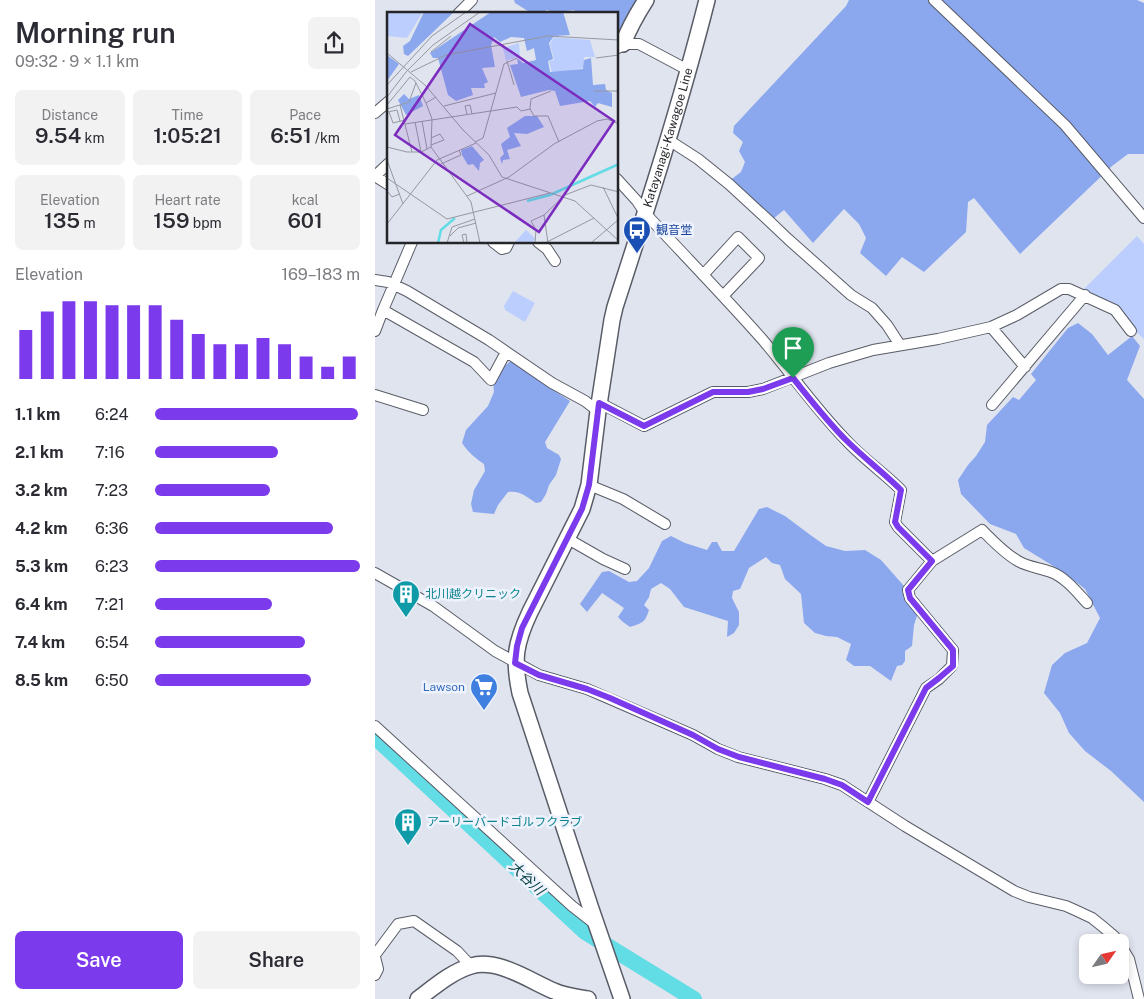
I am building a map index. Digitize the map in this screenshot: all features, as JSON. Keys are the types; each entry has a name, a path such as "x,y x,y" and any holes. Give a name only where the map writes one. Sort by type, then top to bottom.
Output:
{"main road":[{"path":"620,46 646,0"},
{"name":"Katayanagi-Kawagoe Line","path":"622,999 526,716 515,663 522,628 568,539 582,509 589,485 615,307 688,70 707,0"},
{"path":"418,999 456,973 471,966 485,965 500,967 524,976 556,992 589,999"},
{"path":"606,999 622,999"}],"street":[{"path":"460,12 472,0"},
{"path":"934,0 1065,126 1144,218"},
{"path":"620,46 639,44 688,70"},
{"path":"375,113 387,103"},
{"path":"667,138 729,184 851,295 872,308 887,325 900,345"},
{"path":"387,165 375,176 387,184"},
{"path":"619,182 637,201 645,213 762,339 845,440 901,490 895,522 932,561"},
{"path":"703,275 738,237 759,258 723,296"},
{"path":"375,331 411,244"},
{"path":"496,244 502,249 507,248 508,244"},
{"path":"541,244 547,249 555,261"},
{"path":"375,280 394,284 506,352 552,383 585,401 644,426 713,392 748,392 763,389 829,363 873,350 938,339 991,327 1017,315 1061,289 1069,289 1085,295 1115,310 1131,331"},
{"path":"992,405 1085,295"},
{"path":"383,310 474,362 491,380 506,352"},
{"path":"991,327 1025,367"},
{"path":"375,395 423,410"},
{"path":"589,485 623,499 665,524"},
{"path":"868,802 926,688 953,666 953,650 910,598 908,590 932,561 982,530 1018,562 1053,572 1087,603"},
{"path":"568,539 625,569"},
{"path":"375,573 433,606 495,651 539,675 610,698 739,757 842,785 905,826 1014,890 1029,897 1066,906 1092,918 1112,934"},
{"path":"375,726 597,929"},
{"path":"375,975 378,969 375,956 398,924 414,921 457,951 471,966"},
{"path":"1129,959 1139,999"}],"shaded area":[{"path":"514,0 640,0 619,31 619,12 576,12 574,10 557,12 547,10 530,12 515,3"},
{"path":"849,0 1137,0 1144,3 1144,154 1128,154 1112,166 1020,254 974,198 968,202 966,232 924,272 902,257 886,276 860,253 866,238 859,224 844,209 813,243 784,210 773,219 729,181 741,172 745,162 739,151 743,142 733,133 734,126 846,6"},
{"path":"1137,236 1144,244 1144,339 1082,291"},
{"path":"513,291 535,303 525,322 505,310 504,306"},
{"path":"1078,323 1092,334 1108,355 1132,336 1140,346 1127,380 1144,399 1144,802 1111,771 1085,751 1069,733 1060,713 1044,693 1052,665 1065,653 1087,643 1100,618 1085,589 1063,572 1024,548 1016,534 990,524 961,494 958,480 985,442 987,425 1013,397 1019,400 1036,380 1031,374 1068,328"},
{"path":"511,361 570,401 545,442 547,448 559,455 561,459 556,475 541,502 536,503 520,493 508,492 494,514 473,512 471,504 474,490 485,471 484,464 472,455 462,443 466,430 488,406 494,392 493,381 502,368"},
{"path":"767,507 785,516 826,546 845,551 865,550 881,560 904,586 908,602 918,613 914,625 912,646 905,651 905,661 902,665 897,666 891,681 870,666 854,666 846,660 851,644 837,637 815,633 804,623 801,594 785,579 780,565 772,563 766,557 749,568 740,589 733,591 732,598 739,612 739,625 734,633 727,637 728,621 684,607 670,589 661,583 651,589 644,605 649,610 646,618 630,627 618,617 624,608 602,593 587,612 580,604 602,572 609,571 629,582 637,581 649,568 662,541 671,536 707,550 712,542 717,542 722,551 734,551 759,509"}],"waterway":[{"name":"大谷川","path":"375,737 585,932 694,999"}],"place":[{"name":"観音堂","path":"637,254"},
{"name":"北川越クリニック","path":"406,618"},
{"name":"Lawson","path":"484,711"},
{"name":"アーリーバードゴルフクラブ","path":"408,846"}],"route":[{"path":"793,378 845,440 901,490 895,522 932,561 908,590 910,598 953,650 953,666 926,688 868,802 842,785 739,757 610,698 539,675 515,663 522,628 582,509 589,485 599,403 644,426 713,392 748,392 763,389 793,378"}]}
